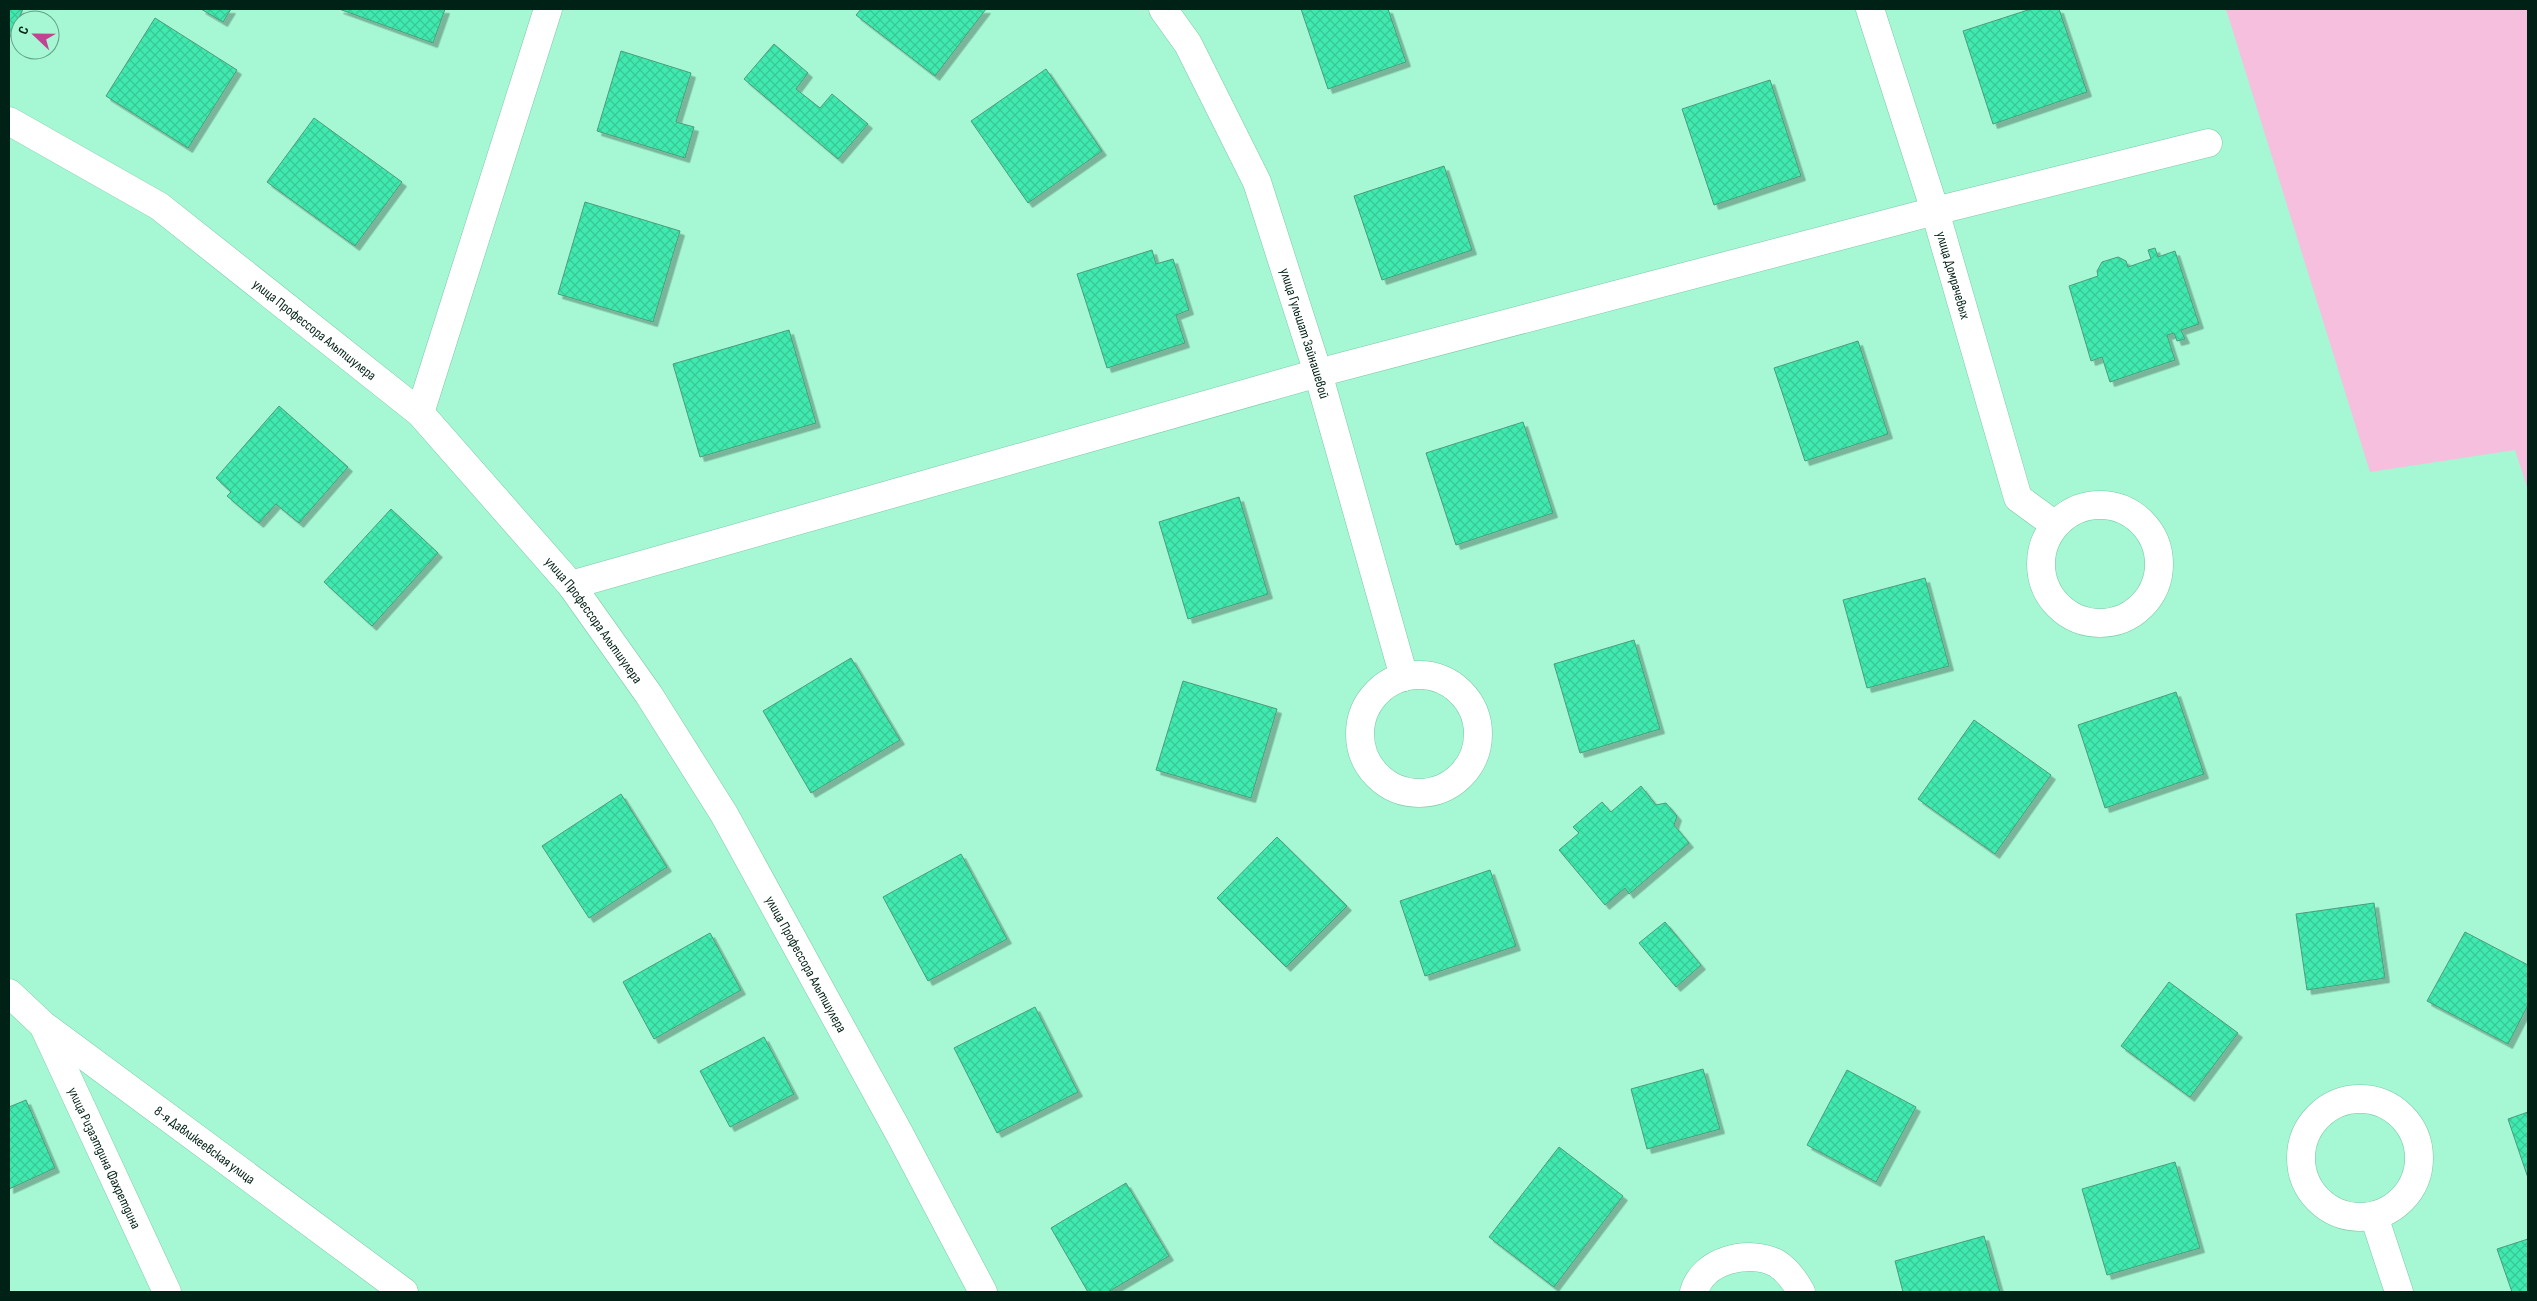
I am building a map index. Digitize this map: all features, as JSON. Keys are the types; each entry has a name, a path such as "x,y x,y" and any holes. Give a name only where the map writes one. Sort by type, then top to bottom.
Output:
{"street":[{"path":"420,413 548,9"},
{"name":"улица Гульшат Зайнашевой","path":"1163,9 1188,44 1257,182 1318,373 1404,677"},
{"name":"улица Домрачевых","path":"1870,9 1935,211 2018,498 2055,525"},
{"name":"улица Профессора Альтшулера","path":"9,121 159,206 420,413 571,585 649,695 724,814 899,1133 982,1292"},
{"path":"571,585 1318,373 1935,211 2208,144"},
{"path":"2095,505 2118,507 2138,518 2153,536 2160,558 2157,581 2146,601 2128,616 2106,623 2083,620 2063,609 2048,591 2041,569 2044,546 2055,525 2072,511 2095,505"},
{"path":"1426,675 1448,682 1465,697 1476,718 1478,741 1471,763 1456,781 1436,791 1412,793 1391,786 1372,771 1362,751 1360,728 1368,706 1383,688 1404,677 1426,675"},
{"name":"8-я Давликеевская улица","path":"9,993 43,1025 404,1292"},
{"name":"улица Ризаэтдина Фахретдина","path":"43,1025 167,1292"},
{"path":"2366,1099 2388,1106 2406,1121 2417,1141 2418,1164 2412,1187 2397,1204 2374,1216 2353,1217 2331,1210 2313,1195 2303,1175 2300,1152 2308,1129 2323,1112 2343,1101 2366,1099"},
{"path":"2374,1216 2399,1292"},
{"path":"1694,1292 1711,1269 1731,1258 1754,1256 1776,1264 1794,1278 1801,1292"}],"shaded area":[{"path":"2226,9 2528,9 2528,490 2515,450 2370,472"}],"building":[{"path":"9,9 23,9 10,10 9,39"},
{"path":"201,9 231,9 223,22"},
{"path":"339,9 445,9 433,43"},
{"path":"861,9 986,9 935,76 856,15"},
{"path":"1301,9 1388,9 1406,62 1328,89"},
{"path":"2031,9 2059,9 2087,92 1993,124 1963,31"},
{"path":"155,18 237,70 188,148 106,96"},
{"path":"774,44 808,73 796,89 820,108 832,94 868,124 838,159 744,79"},
{"path":"621,51 691,73 676,122 694,127 685,158 597,131"},
{"path":"1046,69 1102,151 1028,203 971,121"},
{"path":"1770,80 1801,176 1714,205 1682,109"},
{"path":"314,118 402,182 355,246 267,182"},
{"path":"1444,166 1472,250 1382,280 1354,196"},
{"path":"585,202 680,231 653,322 558,294"},
{"path":"2155,248 2158,257 2175,251 2199,324 2181,330 2185,339 2177,341 2174,333 2167,335 2175,360 2110,382 2102,357 2091,361 2069,286 2098,276 2097,271 2102,262 2118,257 2126,261 2128,267 2151,259 2148,250"},
{"path":"1152,250 1156,264 1173,259 1189,310 1176,315 1185,343 1107,368 1077,274"},
{"path":"789,330 816,423 700,457 673,364"},
{"path":"1858,341 1888,434 1805,461 1774,368"},
{"path":"279,406 348,467 299,523 276,504 259,523 227,496 231,492 216,478"},
{"path":"1523,422 1553,513 1456,545 1426,453"},
{"path":"1239,497 1268,594 1188,619 1159,522"},
{"path":"391,509 438,553 372,626 324,582"},
{"path":"1925,578 1949,666 1867,688 1843,600"},
{"path":"1634,640 1660,729 1580,753 1554,664"},
{"path":"851,658 900,740 811,793 763,711"},
{"path":"1183,681 1277,709 1251,798 1156,770"},
{"path":"2176,692 2204,774 2105,808 2078,725"},
{"path":"1974,720 2051,775 1995,854 1918,799"},
{"path":"1641,786 1656,805 1666,803 1677,816 1674,825 1689,843 1629,894 1625,888 1605,905 1559,850 1579,833 1573,827 1602,802 1611,812"},
{"path":"621,794 667,867 589,918 542,846"},
{"path":"1277,837 1347,906 1286,967 1217,898"},
{"path":"961,854 1007,939 928,981 883,897"},
{"path":"1490,870 1516,946 1425,976 1400,901"},
{"path":"2374,903 2385,978 2307,990 2296,914"},
{"path":"1665,922 1701,965 1676,987 1639,943"},
{"path":"2465,932 2528,965 2528,1005 2508,1044 2427,1001"},
{"path":"710,933 741,990 654,1039 623,982"},
{"path":"2169,982 2238,1033 2190,1097 2121,1046"},
{"path":"1035,1007 1078,1092 997,1133 954,1048"},
{"path":"764,1037 794,1094 730,1127 700,1071"},
{"path":"1703,1069 1720,1129 1647,1149 1631,1089"},
{"path":"1847,1070 1916,1107 1876,1182 1807,1145"},
{"path":"26,1100 55,1168 9,1189 9,1107"},
{"path":"2528,1112 2528,1178 2508,1119"},
{"path":"1559,1147 1623,1196 1554,1287 1489,1237"},
{"path":"2175,1162 2200,1248 2107,1275 2082,1189"},
{"path":"1126,1183 1169,1256 1108,1292 1088,1292 1051,1228"},
{"path":"1984,1236 2000,1292 1903,1292 1895,1261"},
{"path":"2528,1239 2528,1292 2512,1292 2497,1249"}]}
